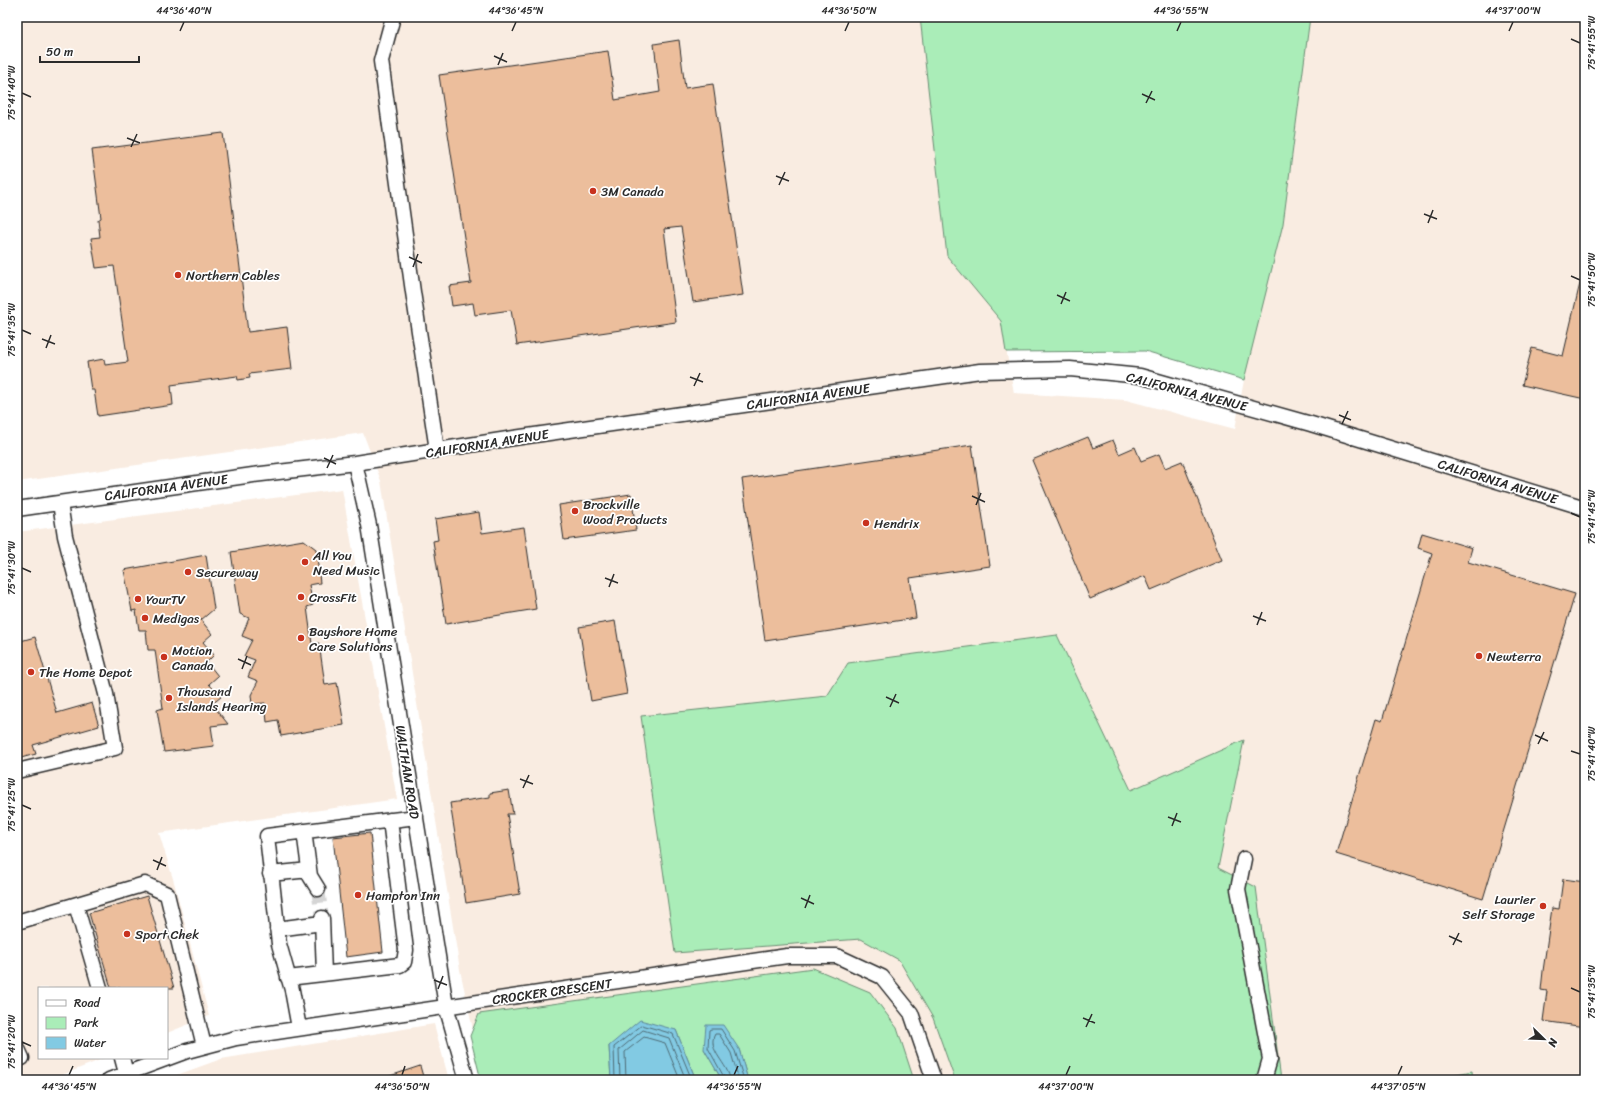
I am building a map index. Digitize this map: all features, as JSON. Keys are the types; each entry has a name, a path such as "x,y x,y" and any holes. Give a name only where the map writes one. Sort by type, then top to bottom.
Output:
{"street":[{"path":"393,17 381,61 413,292 437,450"},
{"name":"CALIFORNIA AVENUE","path":"17,509 253,475 355,463 980,371 1070,368 1140,376 1319,426 1585,508"},
{"name":"WALTHAM ROAD","path":"355,463 369,526 446,1006 467,1080"},
{"path":"17,771 115,748 106,694 65,536 60,503"},
{"path":"299,1028 279,944 270,874 267,836 416,817"},
{"path":"288,978 400,965 404,962 406,950 390,820"},
{"path":"304,831 310,876 318,889"},
{"path":"1244,859 1238,889 1270,1059 1264,1080"},
{"path":"270,874 309,870"},
{"path":"17,922 145,884 167,894 204,1046"},
{"path":"76,904 100,987"},
{"path":"277,929 322,921 324,974"},
{"name":"CROCKER CRESCENT","path":"168,1058 204,1046 236,1038 299,1028 787,956 837,956 882,977 911,1013 934,1080"},
{"path":"122,1059 126,1073"},
{"name":"CROCKER CRESCENT","path":"109,1080 165,1059"}],"shaded area":[{"path":"17,17 920,17 947,256 1001,321 1014,393 1126,400 1235,429 1244,380 1283,224 1310,17 1585,17 1585,1080 484,1080 460,970 381,481 363,433 17,482"},
{"path":"342,489 397,799 159,833 174,882 209,1016 168,1033 168,987 38,987 38,1059 102,1059 50,1080 17,1080 17,532"},
{"path":"434,1024 449,1080 163,1080 221,1059"}],"green space":[{"path":"920,17 1310,17 1283,224 1244,380 1145,351 1006,352 1001,321 947,256"},
{"path":"1057,635 1131,790 1244,740 1218,868 1256,887 1281,1080 955,1080 933,1018 899,960 861,939 675,953 641,716 827,696 848,663"},
{"path":"813,968 870,992 897,1028 914,1080 748,1080 739,1049 704,1049 722,1080 696,1080 676,1030 609,1046 611,1080 481,1080 470,1036 479,1014"},
{"path":"1472,1071 1473,1080 1426,1080"}],"water":[{"path":"640,1020 676,1030 696,1080 611,1080 609,1046"},
{"path":"706,1025 723,1025 739,1049 748,1080 722,1080 704,1049"}],"building":[{"name":"3M Canada","path":"679,40 685,88 713,84 743,295 693,302 681,227 664,229 676,322 517,345 511,310 475,315 473,303 452,306 449,286 471,283 439,75 608,51 615,100 660,92 654,44"},
{"name":"Northern Cables","path":"223,133 248,332 287,327 292,369 249,374 250,378 238,380 237,376 171,385 173,405 98,416 94,390 91,390 87,362 104,359 105,365 128,362 114,266 96,268 91,238 100,237 98,220 101,218 92,150"},
{"path":"1581,279 1585,280 1585,399 1522,385 1532,348 1563,356"},
{"path":"1088,437 1093,448 1113,440 1119,454 1135,447 1141,461 1159,454 1165,468 1182,461 1222,560 1151,590 1145,576 1090,599 1032,460"},
{"name":"Hendrix","path":"972,445 990,566 910,578 916,618 765,641 742,479"},
{"path":"631,494 636,530 564,540 559,505"},
{"path":"479,512 482,533 524,527 536,609 446,624 433,541 438,540 435,519"},
{"name":"Newterra","path":"1422,533 1472,548 1468,562 1575,594 1483,899 1336,854 1376,719 1382,721 1432,553 1418,548"},
{"path":"304,540 316,549 320,583 309,585 313,605 307,607 312,644 319,643 325,685 337,683 344,725 281,736 278,720 267,722 265,703 252,704 251,695 258,681 248,677 255,660 244,656 252,640 242,636 249,618 240,614 231,552"},
{"path":"206,555 214,609 201,620 212,634 203,642 214,655 207,662 218,676 209,684 221,697 212,704 228,724 211,726 214,746 164,752 157,710 163,708 155,650 148,650 146,630 139,630 136,610 132,611 124,570"},
{"path":"615,621 627,694 591,701 579,627"},
{"name":"The Home Depot","path":"35,637 57,713 92,703 99,726 33,745 36,754 17,759 17,642"},
{"path":"509,790 513,814 507,814 520,894 466,903 450,803 490,797 490,793"},
{"name":"Hampton Inn","path":"370,833 383,952 346,957 333,837"},
{"path":"1563,879 1585,882 1585,1027 1543,1021 1547,991 1541,990 1543,971 1552,908 1559,909"},
{"name":"Sport Chek","path":"147,896 174,988 111,987 89,913"},
{"path":"420,1066 424,1080 384,1080 384,1078"}],"tunnel":[{"path":"318,889 322,918"}],"place":[{"name":"3M Canada","path":"593,191"},
{"name":"Northern Cables","path":"178,275"},
{"name":"Brockville Wood Products","path":"575,511"},
{"name":"Hendrix","path":"866,523"},
{"name":"All You Need Music","path":"305,562"},
{"name":"Secureway","path":"188,572"},
{"name":"CrossFit","path":"301,597"},
{"name":"YourTV","path":"138,599"},
{"name":"Medigas","path":"145,618"},
{"name":"Bayshore Home Care Solutions","path":"301,638"},
{"name":"Newterra","path":"1479,656"},
{"name":"Motion Canada","path":"164,657"},
{"name":"The Home Depot","path":"31,672"},
{"name":"Thousand Islands Hearing","path":"169,698"},
{"name":"Hampton Inn","path":"358,895"},
{"name":"Laurier Self Storage","path":"1543,906"},
{"name":"Sport Chek","path":"127,934"}]}
